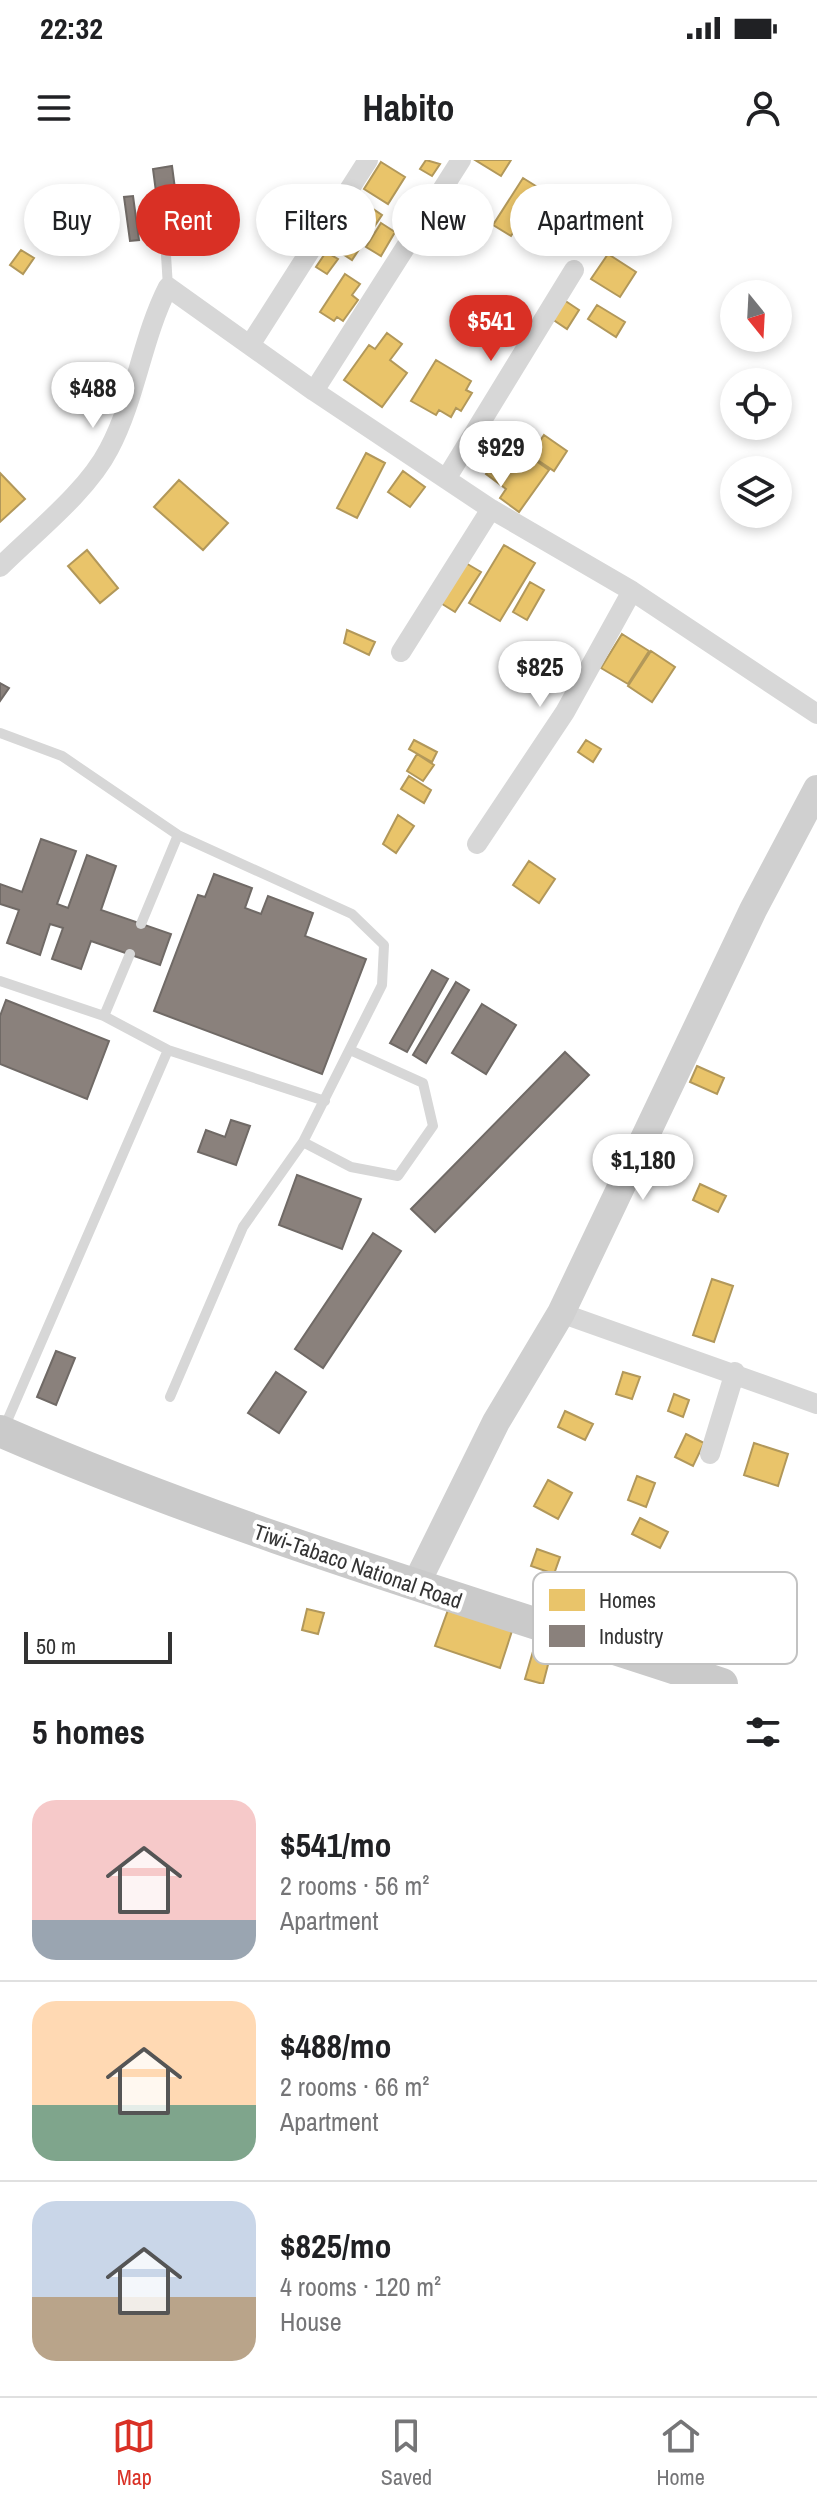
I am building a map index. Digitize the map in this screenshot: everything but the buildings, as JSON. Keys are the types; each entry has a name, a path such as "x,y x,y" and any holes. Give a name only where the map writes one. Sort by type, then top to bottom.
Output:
{"main road":[{"path":"415,1586 496,1422 561,1313 753,910 817,789"},
{"name":"Tiwi-Tabaco National Road","path":"1,1432 57,1457 251,1531 533,1624"},
{"name":"Tiwi-Tabaco National Road","path":"659,1664 722,1684"}],"street":[{"path":"250,345 368,160"},
{"path":"314,391 461,160"},
{"path":"446,479 574,270"},
{"path":"0,567 95,471 110,448 156,310 168,287 314,391 491,509 632,591 817,714"},
{"path":"401,652 491,509"},
{"path":"477,844 565,712 632,591"},
{"path":"561,1313 735,1372 817,1404"},
{"path":"710,1454 735,1372"}],"lane":[{"path":"166,256 168,287"},
{"path":"0,733 62,756 178,835 352,914 384,945 382,985 303,1142 243,1227 170,1397"},
{"path":"141,924 178,835"},
{"path":"104,1016 130,954"},
{"path":"0,981 104,1016 168,1050 325,1101"},
{"path":"1,1432 168,1050"},
{"path":"303,1142 351,1167 398,1176 433,1126 423,1083 350,1050"}]}
